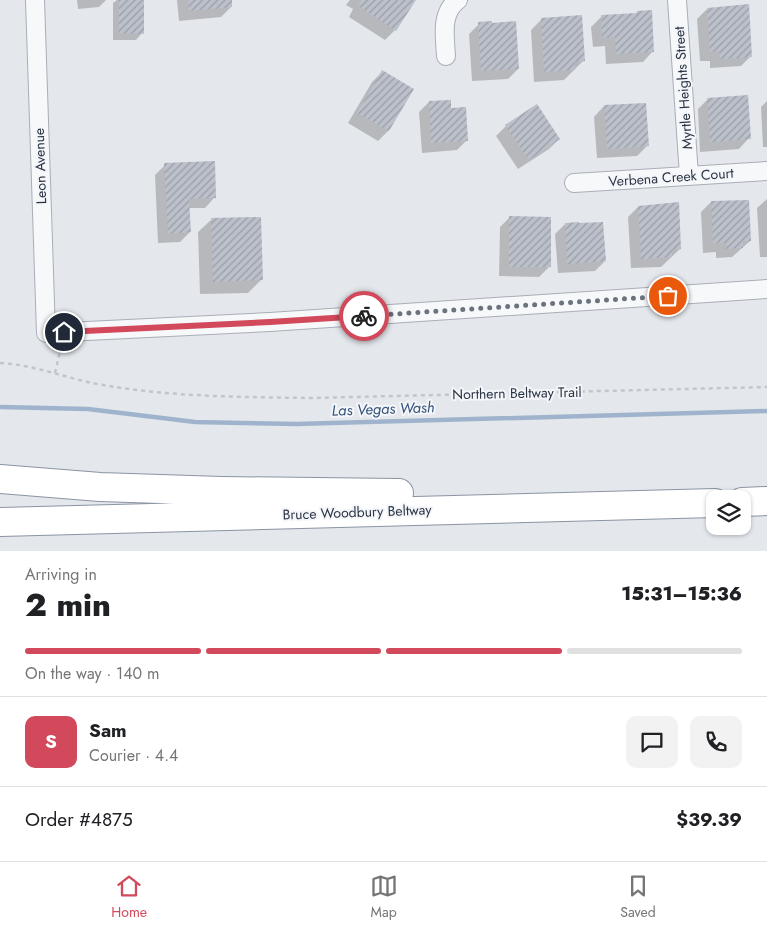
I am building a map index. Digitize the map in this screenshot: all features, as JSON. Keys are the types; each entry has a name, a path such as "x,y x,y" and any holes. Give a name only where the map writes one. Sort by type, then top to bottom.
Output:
{"highway":[{"path":"0,479 109,487 221,491 494,494 650,504"},
{"path":"751,502 767,502"},
{"name":"Bruce Woodbury Beltway","path":"0,522 706,503"}],"street":[{"name":"Leon Avenue","path":"34,0 55,332"},
{"path":"446,56 445,20 448,12 458,0"},
{"name":"Myrtle Heights Street","path":"677,0 689,176"},
{"name":"Verbena Creek Court","path":"574,184 767,171"},
{"path":"55,332 270,322 767,289"}],"path":[{"path":"55,332 55,373"},
{"name":"Northern Beltway Trail","path":"0,363 35,367 93,383 129,389 267,398 767,387"}],"building":[{"path":"119,0 144,0 144,34 119,33"},
{"path":"188,0 232,0 232,7 189,11"},
{"path":"362,0 416,0 396,31 358,6"},
{"path":"749,4 752,57 720,59 719,51 710,52 707,8"},
{"path":"652,10 654,52 616,54 615,37 602,38 601,15 637,13 637,11"},
{"path":"582,15 585,61 575,62 575,70 544,72 541,18"},
{"path":"492,21 492,23 516,21 519,69 481,71 478,22"},
{"path":"382,70 414,89 389,131 357,113"},
{"path":"748,95 751,139 710,142 707,98"},
{"path":"451,100 451,108 466,107 468,141 431,143 429,101"},
{"path":"646,103 649,146 607,149 604,105"},
{"path":"537,104 560,139 529,160 505,125"},
{"path":"215,161 216,198 189,199 191,232 168,234 164,163"},
{"path":"749,200 751,241 743,241 743,248 726,249 726,243 713,243 711,201"},
{"path":"679,202 681,249 672,250 672,257 641,259 638,206"},
{"path":"509,216 551,217 551,267 509,267"},
{"path":"261,217 263,280 213,282 211,218"},
{"path":"603,222 606,261 567,264 565,223"}],"waterway":[{"name":"Las Vegas Wash","path":"0,407 88,409 195,422 296,424 767,411"}],"way so far":[{"path":"364,316 668,296"}],"route":[{"path":"64,332 364,316"}]}
